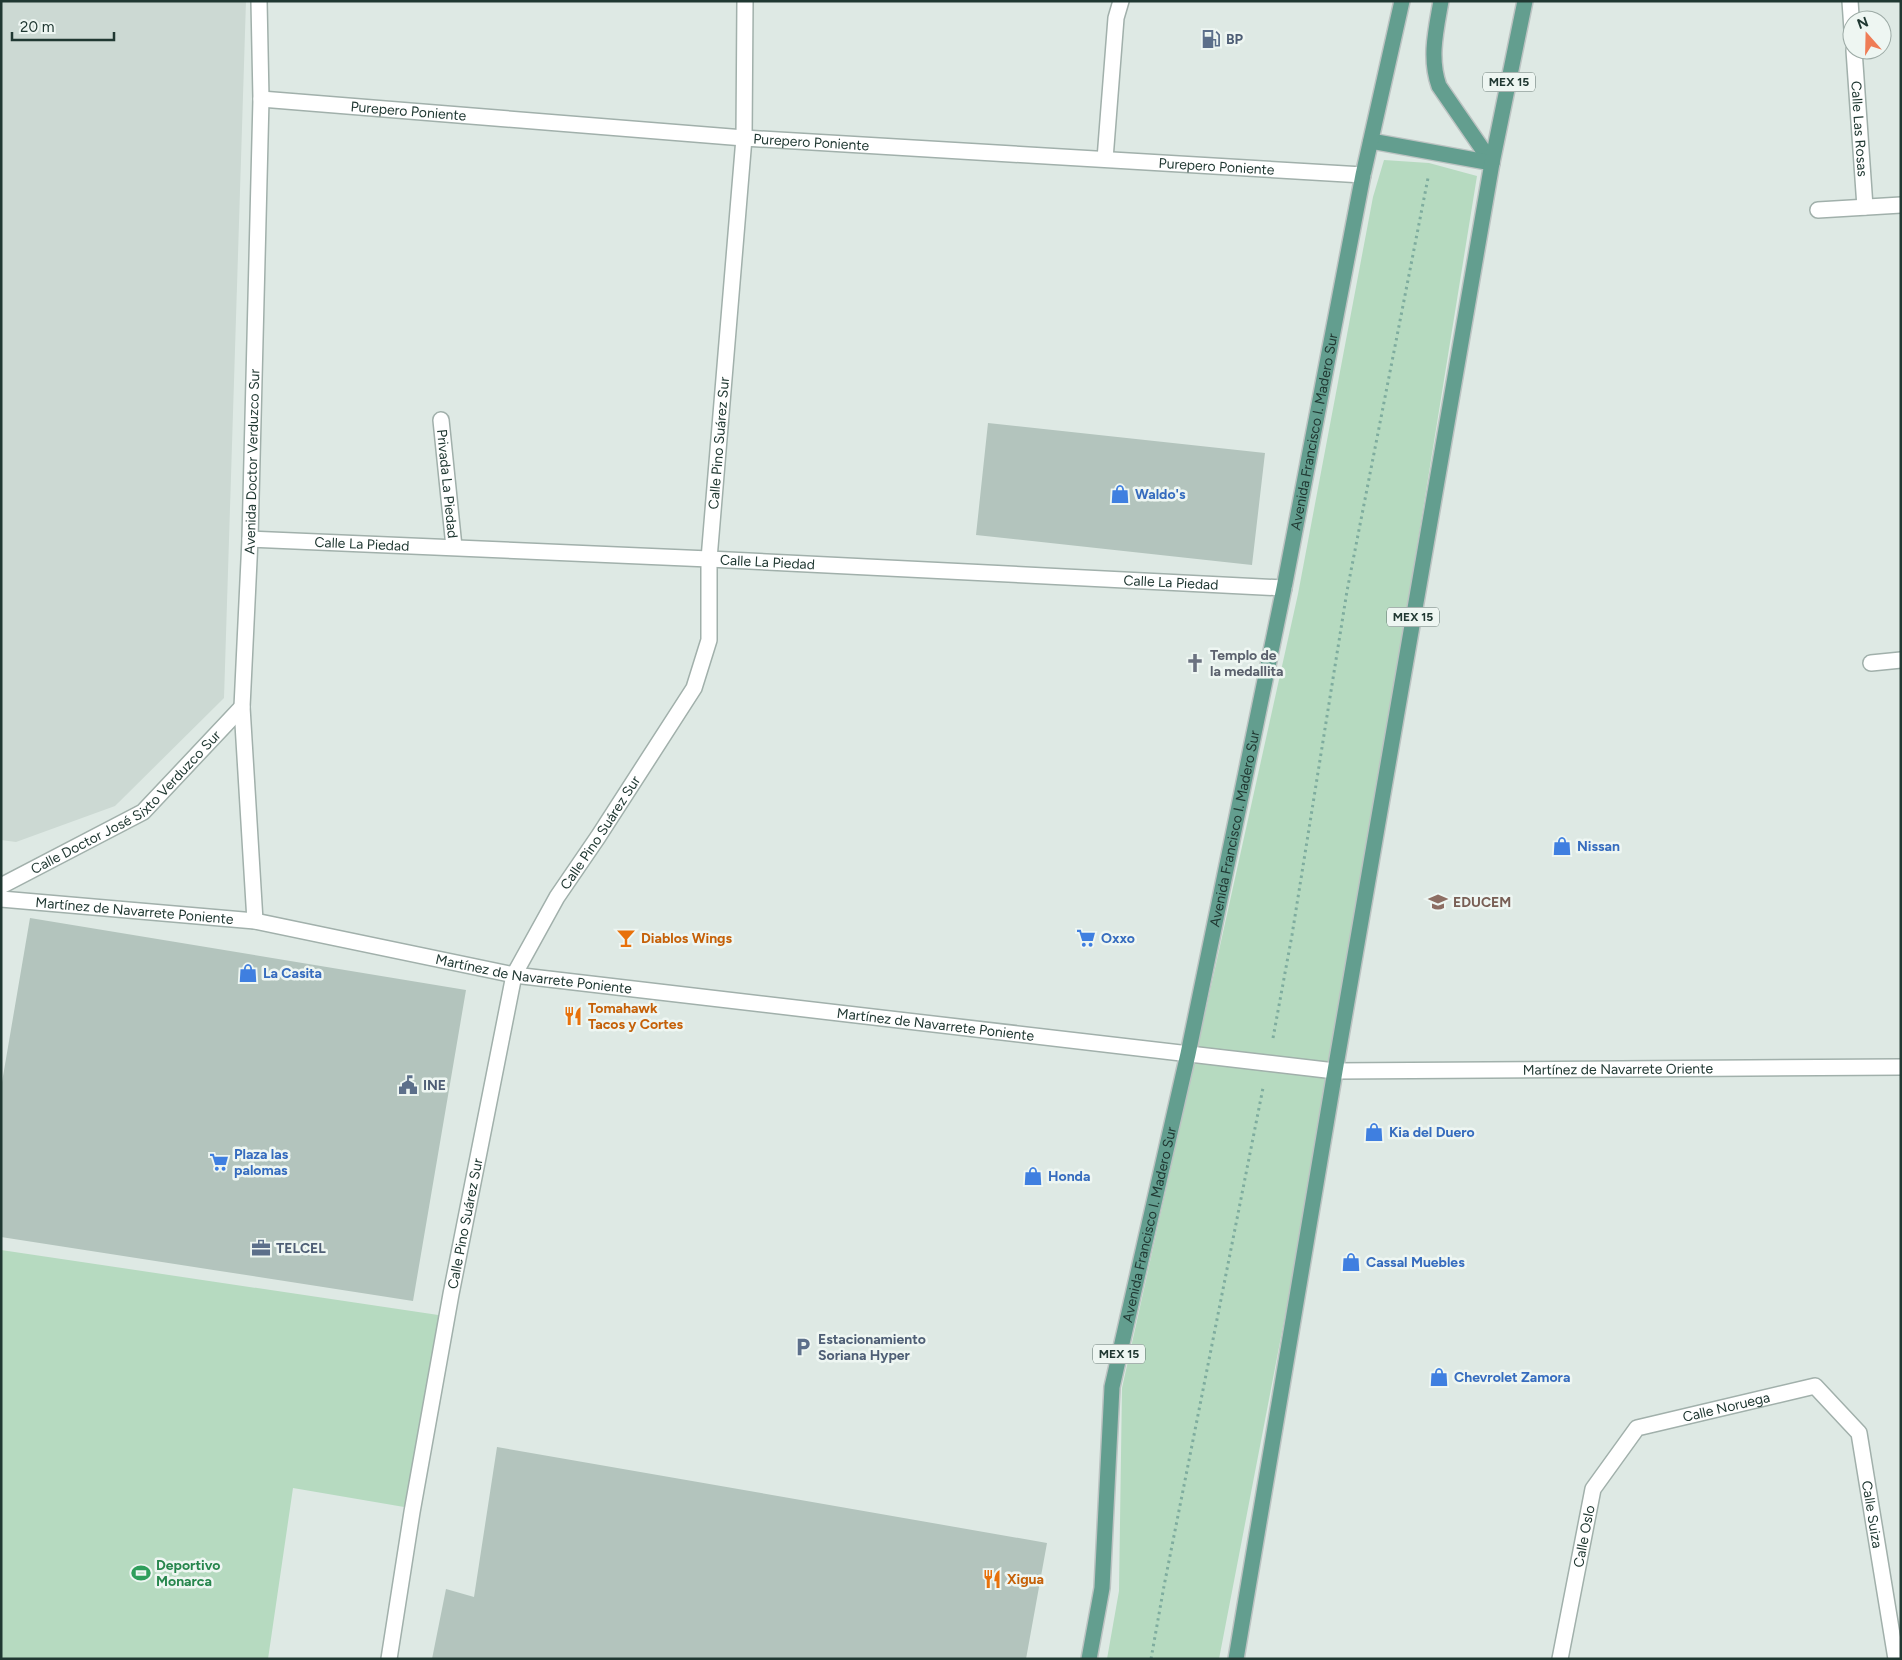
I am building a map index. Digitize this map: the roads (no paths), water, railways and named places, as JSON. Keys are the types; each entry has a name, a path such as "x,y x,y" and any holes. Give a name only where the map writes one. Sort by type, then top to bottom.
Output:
{"main road":[{"name":"Avenida Francisco I. Madero Sur","path":"1089,1659 1102,1588 1112,1387 1188,1054 1284,588 1363,175 1402,1"},
{"path":"1441,1 1433,51 1435,75 1439,86 1492,163"},
{"name":"MEX 15","path":"1236,1659 1335,1070 1492,163 1525,1"},
{"path":"1371,141 1492,163"}],"street":[{"name":"Avenida Doctor Verduzco Sur","path":"255,921 242,707 250,538 262,99 259,1"},
{"name":"Calle Pino Suárez Sur","path":"389,1659 412,1512 451,1294 514,975 557,896 598,837 694,688 709,640 709,559 744,138 745,1"},
{"path":"1105,159 1116,18 1121,1"},
{"name":"Calle Las Rosas","path":"1855,60 1866,207"},
{"name":"Purepero Poniente","path":"262,99 744,138 1363,175"},
{"path":"1818,210 1901,205"},
{"name":"Privada La Piedad","path":"441,420 454,547"},
{"name":"Calle La Piedad","path":"250,538 1284,588"},
{"path":"1871,664 1901,660"},
{"name":"Calle Doctor José Sixto Verduzco Sur","path":"1,886 143,812 242,707"},
{"name":"Martínez de Navarrete Poniente","path":"1,899 255,921 514,975 1268,1063"},
{"name":"Martínez de Navarrete Oriente","path":"1268,1063 1335,1070 1901,1067"},
{"name":"Calle Noruega","path":"1637,1428 1815,1386"},
{"name":"Calle Suiza","path":"1815,1386 1859,1433 1896,1659"},
{"name":"Calle Oslo","path":"1560,1659 1593,1489 1637,1428"}],"place":[{"name":"BP","path":"1211,39"},
{"name":"Waldo's","path":"1120,494"},
{"name":"Templo de la medallita","path":"1195,663"},
{"name":"Nissan","path":"1562,846"},
{"name":"EDUCEM","path":"1438,902"},
{"name":"Diablos Wings","path":"626,938"},
{"name":"Oxxo","path":"1086,938"},
{"name":"La Casita","path":"248,973"},
{"name":"Tomahawk Tacos y Cortes","path":"573,1016"},
{"name":"INE","path":"408,1085"},
{"name":"Kia del Duero","path":"1374,1132"},
{"name":"Plaza las palomas","path":"219,1162"},
{"name":"Honda","path":"1033,1176"},
{"name":"TELCEL","path":"261,1248"},
{"name":"Cassal Muebles","path":"1351,1262"},
{"name":"Estacionamiento Soriana Hyper","path":"803,1347"},
{"name":"Chevrolet Zamora","path":"1439,1377"},
{"name":"Deportivo Monarca","path":"141,1573"},
{"name":"Xigua","path":"992,1579"}]}
